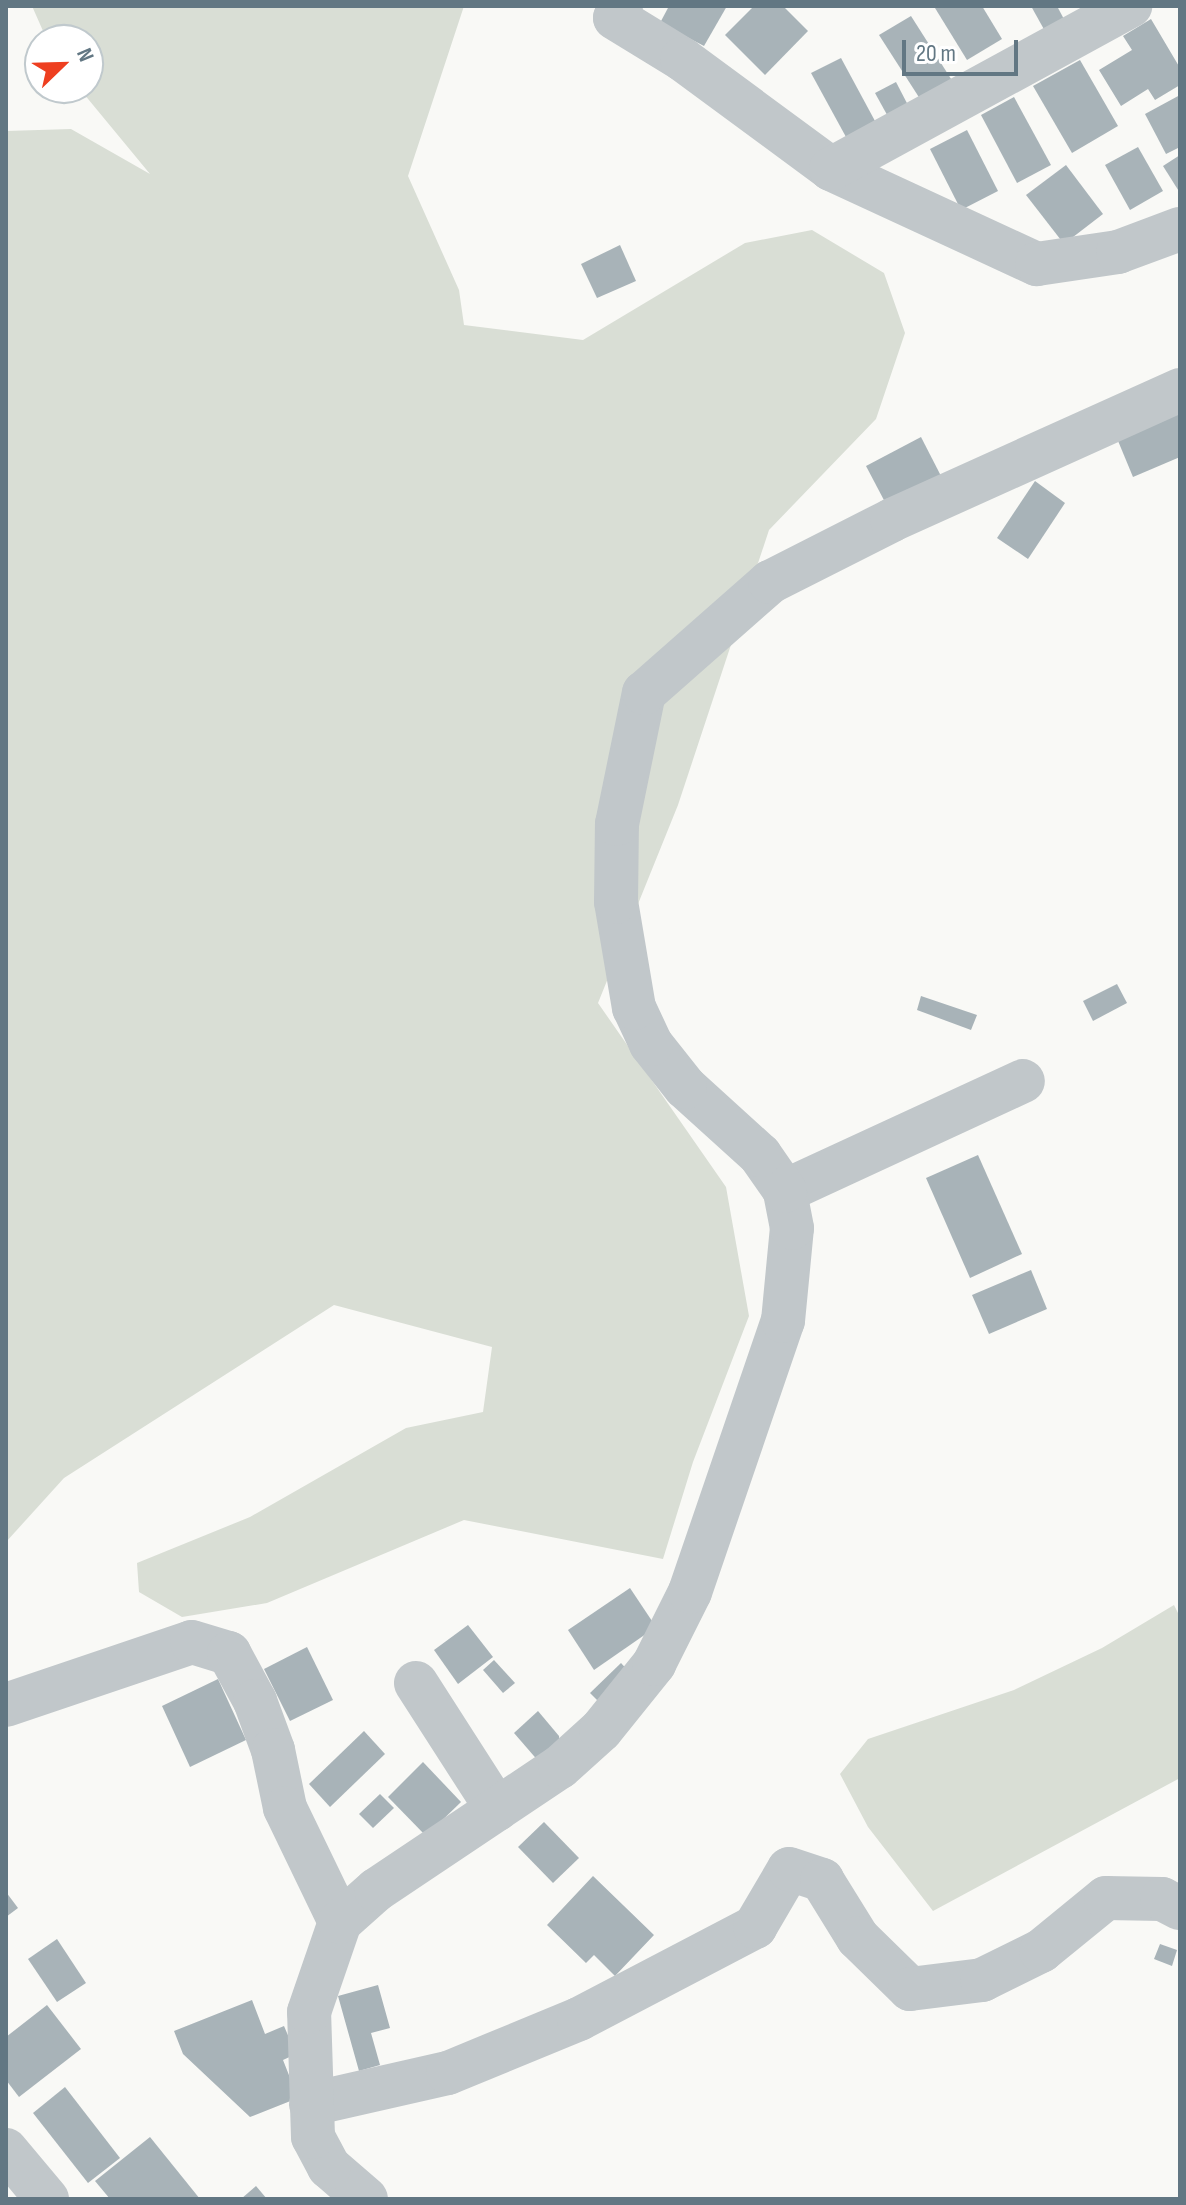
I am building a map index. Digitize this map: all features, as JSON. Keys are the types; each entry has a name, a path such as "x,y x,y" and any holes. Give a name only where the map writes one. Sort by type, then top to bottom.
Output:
{"street":[{"path":"621,6 615,18 682,59 831,169 1037,264 1118,252 1180,229"},
{"path":"831,169 1130,6"},
{"path":"366,2199 329,2167 313,2137 309,2012 340,1922 376,1890 560,1767 601,1730 654,1664 690,1592 783,1321 792,1228 785,1191 760,1155 685,1087 651,1044 634,1008 616,902 617,824 644,693 770,582 892,520 1180,390"},
{"path":"785,1191 1023,1081"},
{"path":"6,1705 192,1642 229,1653 255,1701 273,1750 285,1808 340,1922"},
{"path":"416,1683 497,1809"},
{"path":"311,2104 448,2073 579,2019 755,1927 789,1869 822,1880 858,1938 910,1989 982,1980 1041,1951 1106,1898 1162,1899 1180,1908"},
{"path":"6,2150 47,2199"}],"shaded area":[{"path":"32,6 464,6 408,176 459,290 464,325 583,340 745,243 812,230 884,273 905,333 876,419 769,530 678,805 598,1003 726,1187 749,1316 693,1462 663,1559 464,1520 267,1603 182,1617 139,1592 137,1563 250,1517 406,1428 483,1412 492,1347 334,1305 64,1478 6,1542 6,131 71,129 150,174 92,104 104,104 104,24 40,24"},
{"path":"1174,1605 1180,1617 1180,1778 933,1911 868,1827 840,1774 868,1739 1014,1690 1102,1648"}],"building":[{"path":"669,6 727,6 704,46 660,23"},
{"path":"754,6 783,6 808,31 765,75 725,35"},
{"path":"982,6 1002,39 967,60 935,8"},
{"path":"1031,6 1057,6 1066,23 1046,33"},
{"path":"911,16 953,82 922,102 879,35"},
{"path":"1151,19 1180,68 1180,85 1155,100 1148,89 1121,106 1099,70 1132,50 1123,36"},
{"path":"841,58 875,121 846,137 811,73"},
{"path":"1080,60 1118,126 1072,153 1033,86"},
{"path":"896,82 911,111 891,122 875,93"},
{"path":"1180,95 1180,147 1166,154 1145,114"},
{"path":"1014,97 1051,165 1017,183 981,115"},
{"path":"967,130 998,191 961,210 930,149"},
{"path":"1138,147 1163,191 1130,210 1105,165"},
{"path":"1180,155 1180,193 1163,166"},
{"path":"1066,165 1103,214 1064,244 1026,195"},
{"path":"620,245 636,281 597,298 581,264"},
{"path":"1180,408 1180,457 1133,477 1116,436"},
{"path":"921,437 941,476 886,504 866,466"},
{"path":"1035,481 1065,503 1028,559 997,538"},
{"path":"1117,984 1127,1003 1093,1021 1083,1001"},
{"path":"921,996 977,1015 971,1030 917,1010"},
{"path":"978,1155 1022,1254 970,1278 926,1178"},
{"path":"1031,1270 1047,1309 989,1334 972,1295"},
{"path":"630,1588 656,1627 594,1670 568,1630"},
{"path":"468,1625 493,1657 458,1684 434,1650"},
{"path":"307,1647 333,1700 290,1721 264,1669"},
{"path":"494,1660 515,1683 503,1693 483,1670"},
{"path":"621,1663 632,1675 601,1704 590,1693"},
{"path":"218,1679 246,1740 190,1767 162,1706"},
{"path":"538,1711 559,1736 560,1747 540,1763 514,1733"},
{"path":"364,1731 385,1754 330,1807 309,1784"},
{"path":"423,1762 461,1802 426,1836 388,1797"},
{"path":"380,1794 394,1808 373,1828 359,1814"},
{"path":"544,1822 579,1858 553,1883 518,1847"},
{"path":"593,1876 654,1935 615,1976 594,1955 586,1963 547,1925"},
{"path":"6,1892 18,1908 6,1917"},
{"path":"57,1939 86,1983 57,2002 28,1959"},
{"path":"1160,1944 1177,1950 1172,1966 1154,1959"},
{"path":"378,1985 390,2028 371,2033 380,2065 359,2071 338,1996"},
{"path":"252,2000 265,2034 284,2026 296,2054 283,2060 298,2098 250,2117 183,2054 174,2031"},
{"path":"47,2005 81,2049 19,2097 6,2080 6,2037"},
{"path":"65,2087 120,2158 88,2183 33,2113"},
{"path":"150,2137 200,2199 110,2199 95,2181"},
{"path":"256,2186 267,2199 241,2199"}]}
